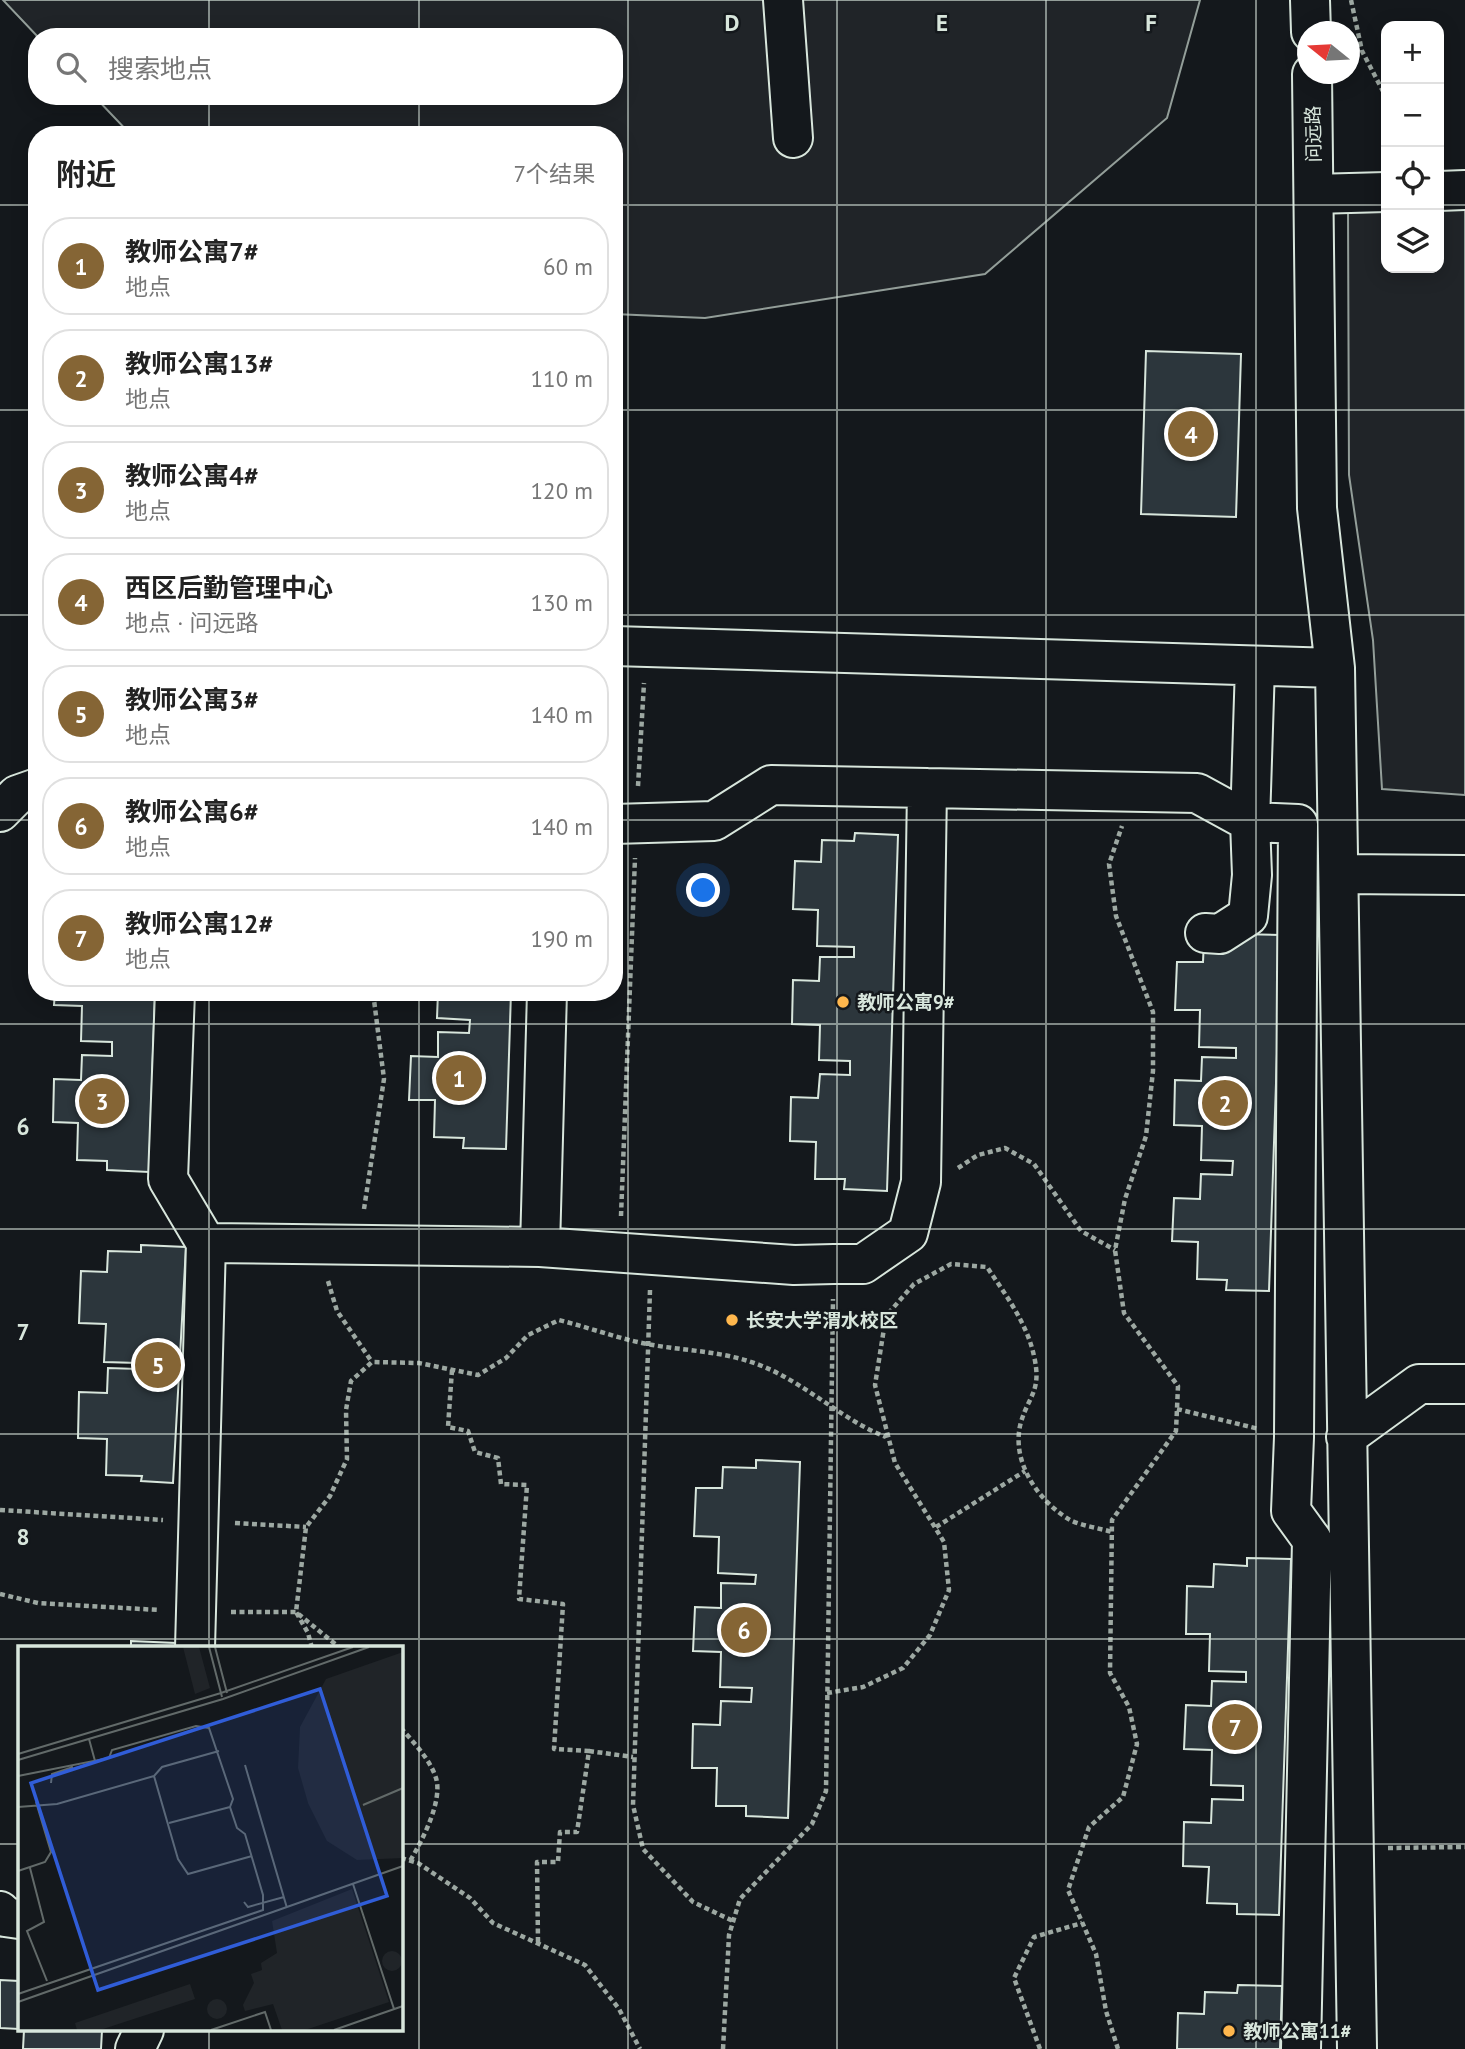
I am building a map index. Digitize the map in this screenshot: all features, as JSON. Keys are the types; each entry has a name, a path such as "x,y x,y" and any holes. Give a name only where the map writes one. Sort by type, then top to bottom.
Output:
{"street":[{"path":"783,0 793,138"},
{"path":"1310,0 1311,21"},
{"name":"问远路","path":"1312,84 1317,508 1335,668 1357,2049"},
{"path":"1444,191 1465,190"},
{"path":"1314,194 1381,192"},
{"path":"630,647 1335,668"},
{"path":"1205,933 1220,934 1248,916 1252,876 1250,822 1255,666"},
{"path":"625,824 714,821 771,785 1197,793 1250,822 1298,824 1294,1437 1291,1511 1312,1540 1301,2049"},
{"path":"206,1244 540,1247 794,1265 863,1264 908,1233 921,1182 927,788"},
{"path":"0,812 17,796 28,792"},
{"path":"1339,874 1465,875"},
{"path":"175,1001 168,1179 206,1244 195,1646"},
{"path":"540,1247 547,1001"},
{"path":"1346,1437 1419,1384 1465,1384"},
{"path":"0,1911 5,1917 18,1919"},
{"path":"135,2049 143,2032"}],"path":[{"path":"1351,0 1362,51 1381,87"},
{"path":"630,647 625,824 635,1253 650,1344 633,1805 643,1849 693,1902 733,1921"},
{"path":"1118,2049 1106,2011 1096,1954 1068,1890 1089,1827 1124,1797 1137,1744 1129,1706 1110,1673 1112,1520 1176,1431 1178,1386 1124,1313 1115,1250 1125,1199 1146,1136 1153,1071 1153,1012 1116,916 1110,864 1133,792"},
{"path":"365,1245 363,1202 384,1079 374,1001"},
{"path":"922,1155 958,1169 978,1155 1005,1148 1034,1164 1082,1231 1115,1250"},
{"path":"327,1244 326,1273 337,1311 372,1362"},
{"path":"723,2049 729,1935 740,1899 812,1824 826,1791 834,1264"},
{"path":"827,1693 863,1687 903,1668 930,1635 948,1590 944,1542 895,1463 886,1437 876,1385 886,1316 914,1284 951,1264 987,1267 1016,1311 1034,1356 1036,1392 1020,1423 1020,1463 1036,1489 1071,1520 1112,1532"},
{"path":"311,1646 308,1633 296,1612 306,1527 330,1496 347,1459 346,1410 351,1381 372,1362 419,1363 478,1375 506,1358 528,1335 559,1320 650,1344 719,1353 756,1364 793,1380 870,1430 886,1437"},
{"path":"452,1370 448,1427 468,1431 475,1452 498,1458 501,1484 527,1485 519,1599 563,1604 554,1749 633,1758"},
{"path":"1177,1409 1294,1437"},
{"path":"936,1527 1025,1471"},
{"path":"0,1510 306,1527"},
{"path":"402,1729 418,1748 437,1779 432,1819 410,1861"},
{"path":"538,1942 537,1862 558,1862 560,1832 577,1832 589,1751"},
{"path":"1353,1848 1465,1847"},
{"path":"402,1858 470,1898 493,1923 585,1965 619,2008 640,2049"},
{"path":"1040,2049 1014,1978 1034,1937 1082,1923"}],"shaded area":[{"path":"3,0 1200,0 1167,118 985,274 705,318 623,314 623,126 122,126 103,105 623,105 623,28 29,28"},
{"path":"1348,210 1381,210 1381,273 1444,273 1444,210 1465,210 1465,795 1382,789 1373,640 1349,475"}],"building":[{"path":"1146,351 1241,354 1236,517 1141,514"},
{"name":"教师公寓9#","path":"855,833 898,835 887,1191 844,1189 845,1179 815,1179 816,1142 790,1141 791,1097 818,1098 820,1074 850,1075 850,1061 819,1060 820,1025 792,1024 793,980 819,981 820,957 854,957 854,947 817,946 818,910 793,909 795,861 821,862 822,840 854,841"},
{"path":"1237,934 1281,935 1269,1291 1226,1290 1227,1280 1197,1279 1198,1242 1172,1241 1174,1198 1200,1199 1201,1174 1232,1175 1233,1161 1201,1160 1202,1126 1174,1125 1175,1080 1201,1081 1202,1057 1236,1058 1236,1048 1199,1047 1200,1010 1175,1010 1177,962 1203,962 1204,940"},
{"path":"54,1001 155,1001 149,1172 107,1170 107,1161 77,1160 78,1123 53,1122 54,1079 81,1080 82,1055 112,1056 112,1042 81,1041 82,1006 54,1005"},
{"path":"438,1001 511,1001 506,1149 463,1148 464,1138 434,1137 435,1100 409,1100 411,1056 438,1057 438,1032 469,1033 470,1020 437,1018"},
{"path":"141,1245 186,1247 173,1483 141,1481 142,1476 106,1475 107,1439 78,1438 79,1392 107,1393 108,1368 138,1369 138,1363 104,1362 106,1324 79,1323 81,1271 107,1272 108,1251 141,1252"},
{"path":"756,1460 800,1462 788,1818 746,1816 746,1806 716,1806 717,1768 692,1768 693,1724 720,1725 721,1701 751,1702 752,1688 720,1687 721,1652 693,1651 695,1607 721,1608 721,1583 755,1584 756,1575 718,1573 719,1537 694,1536 696,1488 722,1488 723,1467 756,1468"},
{"path":"1247,1558 1291,1559 1279,1915 1237,1914 1237,1904 1207,1903 1209,1867 1183,1866 1184,1822 1211,1823 1212,1799 1243,1800 1243,1786 1211,1785 1212,1750 1184,1749 1186,1705 1211,1706 1212,1681 1246,1682 1246,1672 1209,1671 1210,1634 1186,1634 1187,1586 1213,1587 1214,1564 1247,1566"},
{"path":"131,1641 176,1643 176,1646 131,1646"},
{"path":"0,1980 18,1981 18,2029 0,2028"},
{"name":"教师公寓11#","path":"1238,1985 1282,1986 1280,2049 1177,2049 1178,2013 1204,2014 1205,1992 1237,1993"},
{"path":"24,2032 102,2032 101,2049 23,2049"}],"place":[{"name":"西区后勤管理中心","path":"1191,434"},
{"name":"教师公寓9#","path":"843,1002"},
{"name":"教师公寓7#","path":"459,1078"},
{"name":"教师公寓4#","path":"102,1101"},
{"name":"教师公寓13#","path":"1225,1103"},
{"name":"长安大学渭水校区","path":"732,1320"},
{"name":"教师公寓3#","path":"158,1365"},
{"name":"教师公寓6#","path":"744,1630"},
{"name":"教师公寓12#","path":"1235,1727"},
{"name":"教师公寓11#","path":"1229,2031"}]}
